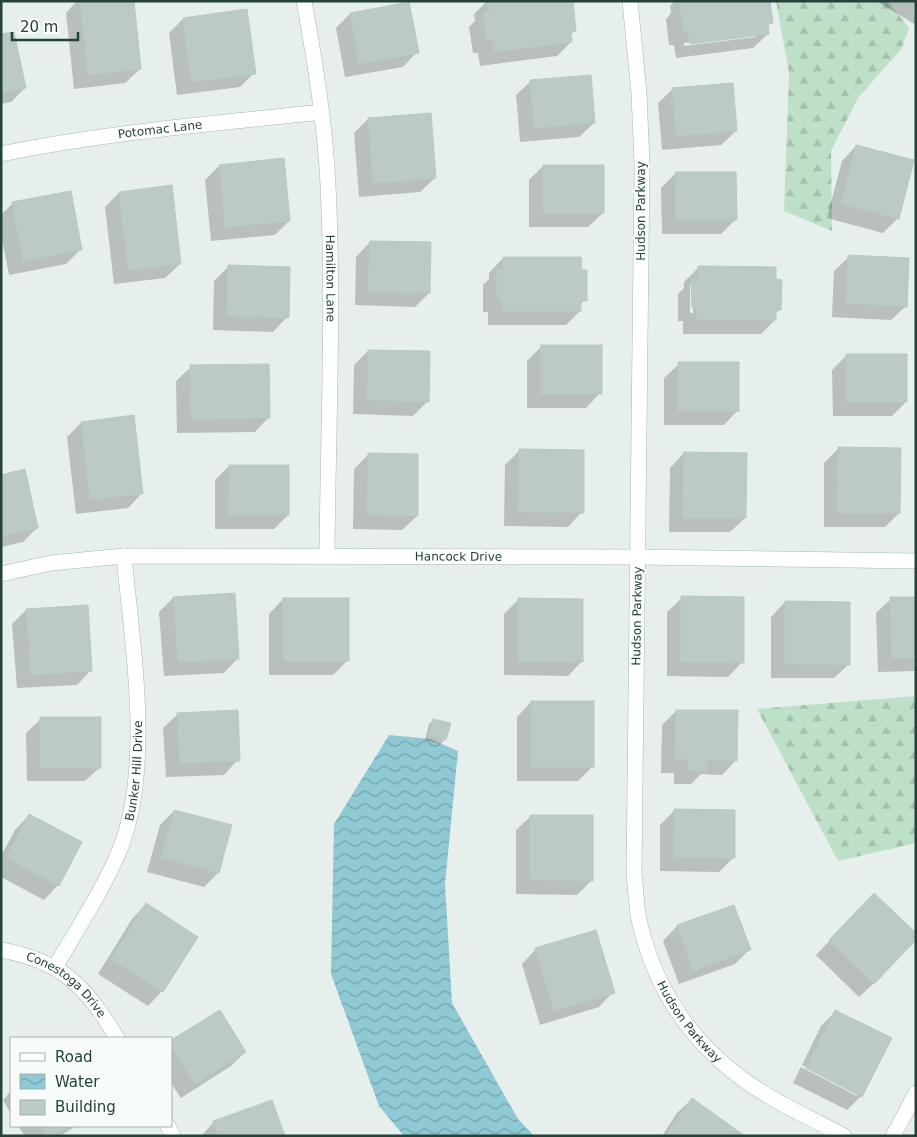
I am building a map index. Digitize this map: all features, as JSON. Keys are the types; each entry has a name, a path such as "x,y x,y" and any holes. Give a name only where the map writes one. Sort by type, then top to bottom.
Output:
{"street":[{"name":"Hamilton Lane","path":"304,1 321,112 328,184 330,249 327,555"},
{"name":"Hudson Parkway","path":"630,1 639,93 642,164 634,875 638,918 651,964 665,994 688,1029 717,1059 755,1088 844,1136"},
{"name":"Potomac Lane","path":"1,154 59,142 321,112"},
{"name":"Hancock Drive","path":"1,574 50,563 124,556 327,555 916,561"},
{"name":"Bunker Hill Drive","path":"55,967 91,907 119,853 130,812 138,769 138,716 124,556"},
{"name":"Conestoga Drive","path":"1,950 19,953 55,967 79,985 99,1009 116,1037"},
{"path":"893,1136 916,1093"}],"green space":[{"path":"776,1 888,1 909,28 902,48 858,98 831,151 832,231 784,211 789,73"},
{"path":"916,696 916,843 838,861 757,709"}],"water":[{"path":"389,735 430,739 458,751 445,884 452,1003 518,1119 534,1136 404,1136 379,1106 331,974 334,824"}],"building":[{"path":"80,1 134,1 141,69 88,75"},
{"path":"488,1 573,1 576,31 571,32 572,42 494,52 492,39 487,40 483,12 490,11"},
{"path":"685,1 770,1 773,23 768,24 769,34 690,44 688,31 683,32 680,3"},
{"path":"409,2 419,53 359,64 350,13"},
{"path":"247,9 256,74 191,82 183,18"},
{"path":"14,32 26,88 1,93 1,34"},
{"path":"591,75 595,123 534,128 530,80"},
{"path":"733,83 737,131 676,136 672,88"},
{"path":"431,113 436,178 373,183 368,118"},
{"path":"856,145 914,160 899,219 841,204"},
{"path":"284,158 290,221 225,227 219,165"},
{"path":"543,165 604,165 604,213 543,213"},
{"path":"675,172 736,172 737,220 676,220"},
{"path":"172,185 181,264 128,270 119,192"},
{"path":"71,191 82,250 23,261 12,202"},
{"path":"370,241 431,242 430,293 368,292"},
{"path":"848,255 909,258 907,307 846,303"},
{"path":"503,257 581,257 582,270 587,270 587,301 581,300 581,311 502,311 502,298 497,298 497,269 503,270"},
{"path":"228,265 290,267 289,318 227,316"},
{"path":"698,266 776,267 776,279 782,280 781,310 776,310 776,320 697,320 697,307 692,307 691,279 698,279"},
{"path":"541,345 602,345 602,394 541,394"},
{"path":"368,350 430,351 429,402 367,400"},
{"path":"846,354 907,354 907,402 846,402"},
{"path":"678,362 739,362 739,411 678,411"},
{"path":"269,364 270,418 191,419 190,365"},
{"path":"134,415 143,494 90,500 81,422"},
{"path":"838,447 901,448 900,513 837,513"},
{"path":"519,449 584,450 584,513 518,512"},
{"path":"684,452 747,453 746,518 683,518"},
{"path":"368,453 418,454 418,516 367,515"},
{"path":"229,465 289,465 289,515 228,515"},
{"path":"25,469 38,528 1,536 1,475"},
{"path":"235,593 239,659 178,662 173,597"},
{"path":"681,596 744,597 744,663 681,662"},
{"path":"890,597 916,597 916,658 892,658"},
{"path":"283,598 349,598 349,661 283,661"},
{"path":"518,598 583,599 583,662 518,661"},
{"path":"785,601 850,602 850,665 785,664"},
{"path":"88,605 92,671 31,675 26,609"},
{"path":"531,701 594,701 594,767 531,767"},
{"path":"238,710 240,761 180,763 177,713"},
{"path":"676,710 738,710 737,761 707,760 707,771 688,770 688,759 675,759"},
{"path":"40,717 101,717 101,768 40,768"},
{"path":"433,719 451,723 446,740 429,736"},
{"path":"674,809 735,810 735,858 673,857"},
{"path":"174,810 232,825 219,873 161,858"},
{"path":"29,814 82,842 59,886 6,858"},
{"path":"530,815 593,815 593,881 530,880"},
{"path":"874,893 916,933 916,940 874,984 829,940"},
{"path":"146,903 198,937 163,992 111,959"},
{"path":"734,905 751,950 693,971 677,925"},
{"path":"596,930 615,993 554,1011 535,948"},
{"path":"220,1010 246,1052 195,1084 172,1048 172,1039"},
{"path":"835,1010 892,1038 862,1097 806,1068"},
{"path":"692,1098 745,1136 665,1136"},
{"path":"272,1100 285,1136 219,1136 213,1121"},
{"path":"42,1127 67,1127 53,1136 48,1136"}]}
